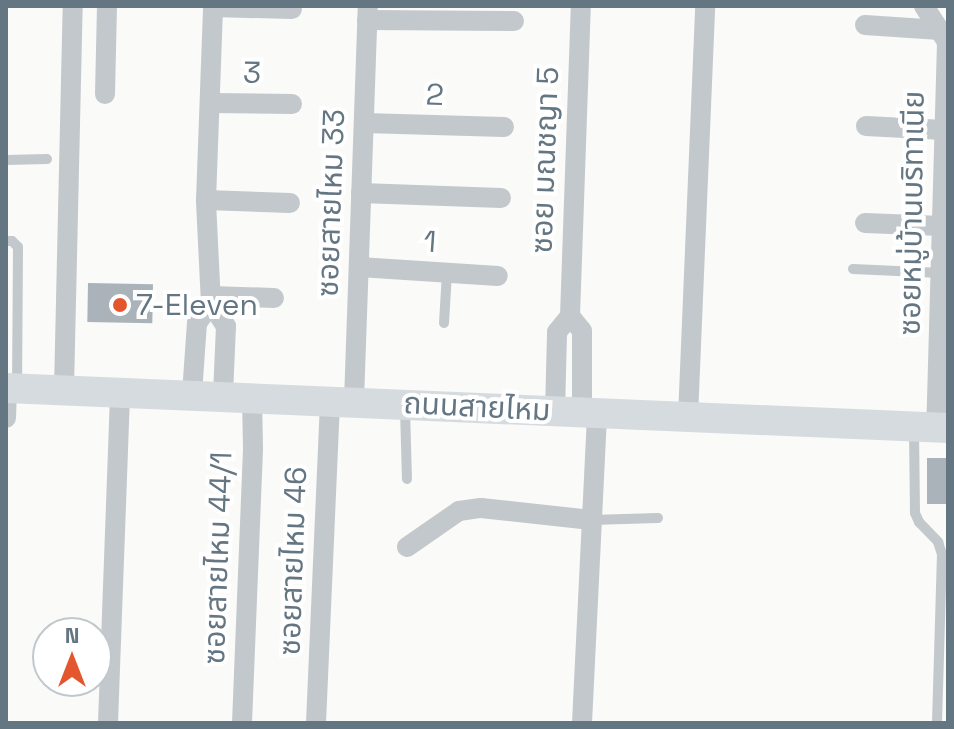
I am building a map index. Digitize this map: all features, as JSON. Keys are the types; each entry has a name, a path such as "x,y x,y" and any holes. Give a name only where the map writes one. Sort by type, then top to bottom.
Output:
{"main road":[{"name":"ถนนสายไหม","path":"10,388 933,428"}],"street":[{"path":"64,389 73,6"},
{"path":"105,94 107,6"},
{"path":"192,394 197,323 211,300 206,200 213,6 292,9"},
{"name":"ซอย มณชญา 5","path":"581,6 570,316 557,332 578,412 591,520 582,723"},
{"path":"688,417 705,6"},
{"name":"ซอยหมู่บ้านบริทาเนีย","path":"924,6 947,42 933,428"},
{"path":"367,13 514,21"},
{"name":"ซอยสายไหม 33","path":"342,401 359,267 367,13"},
{"path":"865,25 940,30"},
{"path":"70,64 106,62"},
{"name":"3","path":"210,103 292,104"},
{"name":"2","path":"364,123 504,127"},
{"path":"866,126 944,130"},
{"path":"361,193 501,198"},
{"path":"206,200 290,203"},
{"path":"865,223 942,226"},
{"name":"1","path":"359,267 498,276"},
{"path":"211,300 274,298"},
{"name":"ซอยสายไหม 44/1","path":"211,300 226,326 238,396 253,449 242,723"},
{"path":"6,418 10,388"},
{"path":"108,723 120,391"},
{"name":"ซอยสายไหม 46","path":"316,723 342,401"},
{"path":"407,547 459,511 481,508 591,520"}],"lane":[{"path":"6,160 47,159"},
{"path":"6,241 12,241 18,247 10,388"},
{"path":"853,269 941,273"},
{"path":"444,323 447,273"},
{"path":"405,404 407,479"},
{"path":"933,428 915,513 919,522 938,542 942,554 937,723"},
{"path":"591,520 658,518"}],"building":[{"path":"88,283 153,284 152,323 87,322"},
{"path":"927,458 948,458 948,504 927,504"}],"place":[{"name":"7-Eleven","path":"120,305"}]}
